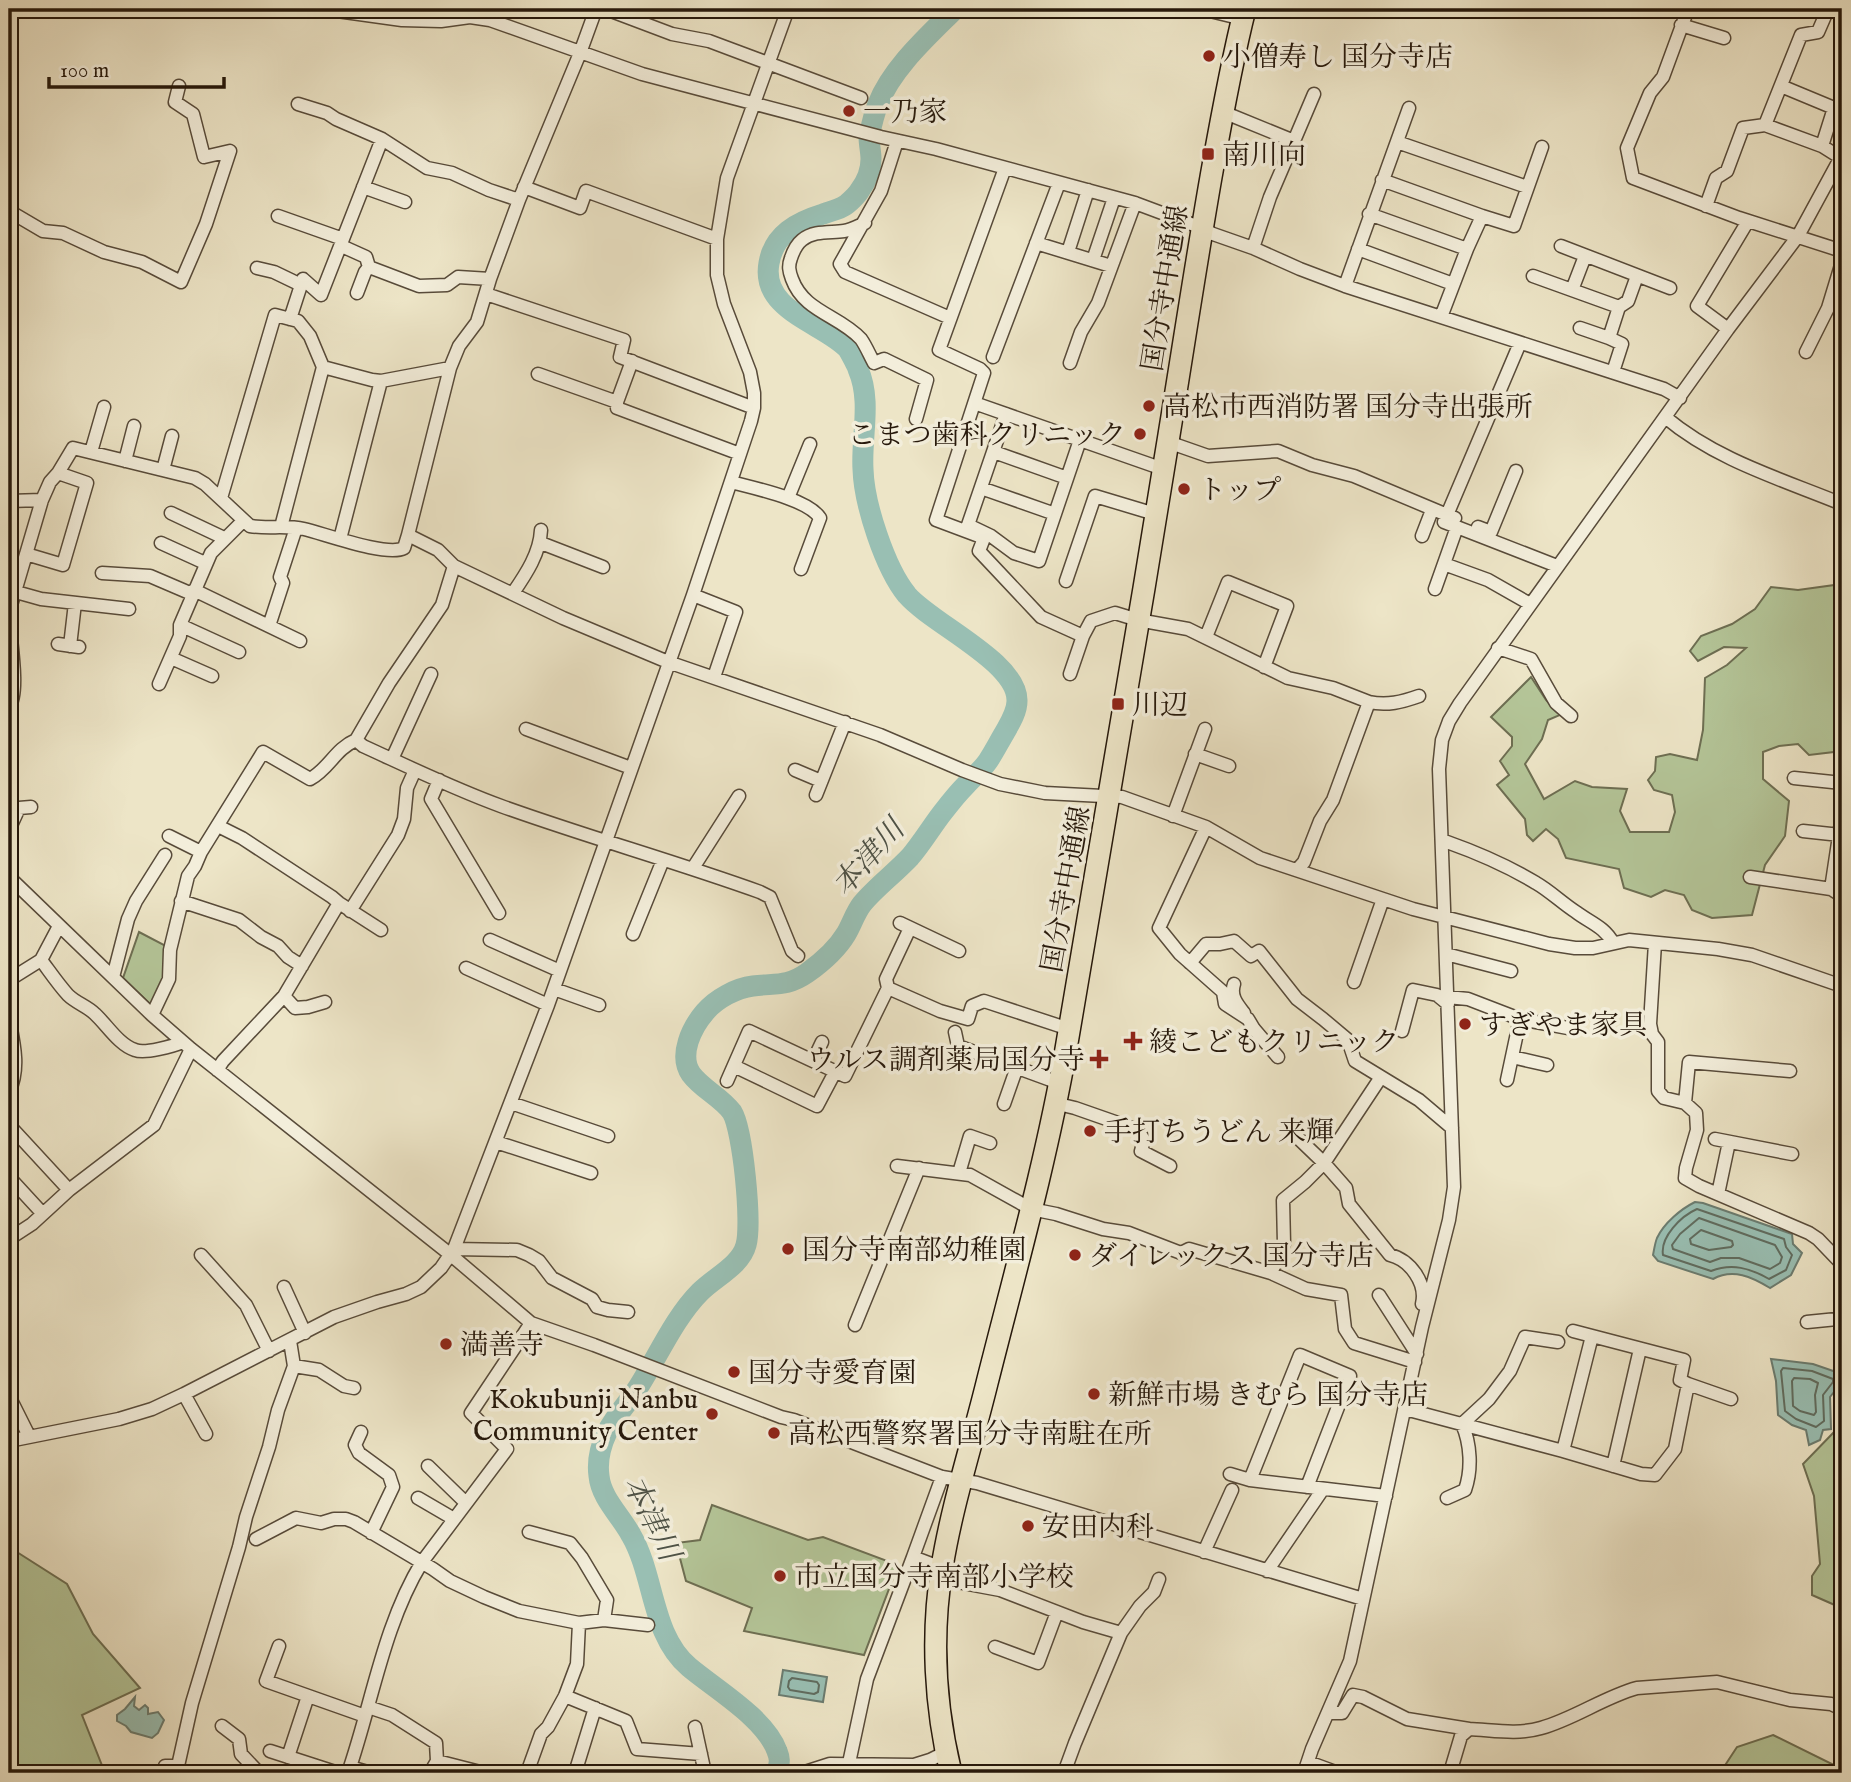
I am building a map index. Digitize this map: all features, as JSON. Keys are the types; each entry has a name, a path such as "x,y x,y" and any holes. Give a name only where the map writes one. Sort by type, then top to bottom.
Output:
{"main road":[{"name":"国分寺中通線","path":"951,1773 939,1708 936,1661 937,1614 952,1479 1031,1209 1069,1029 1202,228 1244,14"}],"street":[{"path":"9,15 15,9"},
{"path":"323,9 370,12 402,20 426,15 441,21 470,17 490,20 642,74 1135,203 1345,286 1664,389 1680,398"},
{"path":"9,707 15,690 9,615 42,500 72,448 194,478 205,484 250,526 303,528 329,537 387,550 398,551 404,548 450,368 459,346 477,322 490,279 580,53 594,9 611,11 672,34 709,41 861,98"},
{"path":"9,1441 119,1419 152,1409 334,1317 421,1287 453,1252 554,989 731,482 754,408 750,372 724,304 717,275 717,239 727,178 788,9"},
{"path":"1202,9 1244,14"},
{"path":"1688,9 1663,77 1650,93 1628,148 1633,178 1748,221 1842,250"},
{"path":"1765,125 1801,35 1818,32 1828,9"},
{"path":"1681,25 1724,38"},
{"path":"9,211 43,231 63,233 104,252 142,262 181,282 206,224 230,151 204,157 193,114 175,102 180,86"},
{"path":"1781,86 1834,107 1822,146"},
{"path":"1253,248 1270,197 1314,94"},
{"path":"298,104 327,113 336,120 382,139 427,168 452,173 489,190 522,194 580,208 586,191 717,239"},
{"path":"1345,286 1409,108"},
{"path":"1223,112 1294,141"},
{"path":"1338,1773 1306,1768 1350,1661 1422,1327 1449,1220 1454,1187 1439,769 1442,740 1454,712 1498,648 1798,236 1841,157 1822,146 1765,125 1743,128 1727,171 1716,178 1706,206"},
{"path":"290,318 303,279 321,295 344,244 382,139"},
{"path":"897,141 881,191 840,264 845,272 950,318"},
{"path":"1397,142 1527,187"},
{"path":"1382,180 1514,226 1542,147"},
{"path":"1005,168 939,350 984,373 936,520 984,538 979,551 1041,617 1083,636"},
{"path":"993,357 1059,183"},
{"path":"363,187 405,202"},
{"path":"1068,253 1088,190"},
{"path":"1093,260 1114,198"},
{"path":"1070,363 1081,332 1098,303 1135,203"},
{"path":"1369,214 1467,249"},
{"path":"278,216 344,244 366,257 369,267"},
{"path":"1441,317 1482,216"},
{"path":"1728,329 1697,306 1748,221"},
{"path":"865,223 845,231 814,234 802,240 788,266 802,298 844,325 861,340 874,363 884,359 928,380 916,419"},
{"path":"1036,243 1111,266"},
{"path":"1561,246 1670,288"},
{"path":"1358,249 1453,284"},
{"path":"1572,290 1585,256"},
{"path":"1806,352 1828,308 1842,261"},
{"path":"369,267 419,286 447,285 458,277 490,279"},
{"path":"357,293 369,267"},
{"path":"257,268 274,272 301,285"},
{"path":"1533,276 1619,307"},
{"path":"1609,338 1619,307 1628,301 1637,276"},
{"path":"486,294 624,340 620,357 754,408"},
{"path":"221,498 275,315 298,321 310,336 323,368 281,527"},
{"path":"1580,328 1622,344 1613,372"},
{"path":"1520,342 1444,522 1558,566"},
{"path":"632,362 617,408 740,454"},
{"path":"323,368 381,381 450,368"},
{"path":"538,374 617,402"},
{"path":"340,539 381,381"},
{"path":"980,405 1163,469"},
{"path":"91,452 104,407"},
{"path":"1006,414 968,525 1026,557 1039,561 1080,440"},
{"path":"1665,417 1733,461 1842,504"},
{"path":"125,461 134,426"},
{"path":"163,470 173,436"},
{"path":"1168,442 1208,456 1278,452 1311,465 1354,476 1491,532 1516,471"},
{"path":"788,498 810,444"},
{"path":"994,452 1067,478"},
{"path":"26,554 63,565 87,483 58,473"},
{"path":"731,482 788,498 815,511 820,519 800,569"},
{"path":"981,488 1055,514"},
{"path":"1066,581 1095,496 1155,514"},
{"path":"9,501 42,500"},
{"path":"1422,536 1432,510"},
{"path":"171,513 224,538"},
{"path":"159,684 180,636 180,625 205,563 224,538 243,521"},
{"path":"1435,589 1457,527"},
{"path":"269,626 284,583 280,577 296,528"},
{"path":"408,535 438,550 454,566 563,618 668,662 845,722 1000,784 1045,793 1122,797 1206,827 1260,858 1382,899 1549,944 1575,948 1629,940 1718,949 1752,955 1842,986"},
{"path":"513,593 524,576 541,536 603,567"},
{"path":"161,542 205,563"},
{"path":"1444,564 1488,580 1530,604"},
{"path":"152,1015 169,979 170,950 188,876 263,752 310,779 317,776 345,744 356,740 389,683 442,605 454,566"},
{"path":"102,573 150,576 193,592 300,640"},
{"path":"1206,637 1228,582 1287,606 1264,667"},
{"path":"16,592 41,599 129,609"},
{"path":"692,595 736,612 714,677"},
{"path":"69,646 75,603"},
{"path":"1070,674 1091,621 1115,613 1188,629 1288,678 1333,688 1369,702 1397,703 1419,696"},
{"path":"180,625 239,652"},
{"path":"1498,648 1531,659 1556,703 1572,716"},
{"path":"171,658 212,676"},
{"path":"392,760 431,674"},
{"path":"1297,870 1304,862 1320,821 1334,800 1369,702"},
{"path":"816,795 845,722"},
{"path":"526,729 631,768"},
{"path":"1173,816 1205,729"},
{"path":"356,740 392,760 498,804 760,892 770,897 792,951 798,956"},
{"path":"1195,754 1229,766"},
{"path":"216,1070 284,996 302,966 398,835 404,819 407,788 415,770"},
{"path":"794,770 821,782"},
{"path":"1794,778 1842,783"},
{"path":"439,780 431,799 499,913"},
{"path":"693,868 740,796"},
{"path":"9,830 19,808 31,807"},
{"path":"1750,877 1837,892 1842,816"},
{"path":"218,826 264,852 381,930"},
{"path":"1206,827 1159,928 1180,954 1223,992 1225,1004 1248,1019"},
{"path":"1803,831 1840,835"},
{"path":"169,836 201,852"},
{"path":"1442,841 1496,860 1538,883 1598,926 1610,936 1613,943"},
{"path":"113,977 128,919 165,855"},
{"path":"633,934 663,860"},
{"path":"9,877 187,1046 453,1252 531,1323 952,1479 976,1483 1363,1599"},
{"path":"1354,982 1382,899"},
{"path":"181,901 239,920 302,966"},
{"path":"726,1081 750,1031 845,1076 888,988 886,978 905,925 959,951"},
{"path":"9,980 41,960 59,926"},
{"path":"490,940 560,971"},
{"path":"1190,963 1206,944 1234,941 1251,956 1259,951 1297,999 1324,1018 1348,1040 1355,1061 1419,1100 1452,1128"},
{"path":"1655,943 1650,1024 1652,1034 1658,1042 1658,1091 1664,1098 1685,1103 1696,1113 1697,1130 1685,1178 1718,1195 1809,1233 1842,1264"},
{"path":"1446,954 1511,971"},
{"path":"41,960 68,995 92,1011 122,1042 136,1051 187,1046"},
{"path":"466,968 548,1005"},
{"path":"1234,984 1232,991 1235,1002 1278,1057"},
{"path":"888,988 940,1011 968,1019 972,1006 984,1001 1069,1029"},
{"path":"554,989 599,1005"},
{"path":"1402,1031 1413,990 1437,995 1447,1001 1468,999 1520,1019 1573,1029"},
{"path":"284,996 295,1008 325,1002"},
{"path":"9,1019 16,1068 9,1092"},
{"path":"1507,1080 1520,1019"},
{"path":"955,1032 958,1046 1017,1067 1075,1108 1138,1130 1144,1140 1141,1151 1170,1166"},
{"path":"813,1061 822,1042"},
{"path":"9,1239 32,1224 69,1189 154,1125 187,1046"},
{"path":"1512,1057 1548,1065"},
{"path":"1685,1103 1689,1062 1790,1071"},
{"path":"733,1066 817,1106 835,1072"},
{"path":"1004,1104 1017,1067"},
{"path":"1271,1273 1284,1244 1283,1200 1324,1163 1381,1077"},
{"path":"511,1103 608,1136"},
{"path":"9,1125 69,1189"},
{"path":"959,1173 970,1136 990,1143"},
{"path":"1298,1139 1346,1188 1349,1203 1390,1255 1407,1263 1421,1283 1424,1297 1418,1322 1422,1327"},
{"path":"1715,1139 1792,1154"},
{"path":"496,1142 592,1173"},
{"path":"1718,1195 1729,1142"},
{"path":"897,1166 970,1175 1031,1209 1103,1229 1129,1233 1181,1253 1189,1249 1271,1273 1306,1289 1341,1294 1345,1329 1354,1343 1416,1358"},
{"path":"855,1325 919,1168"},
{"path":"9,1177 43,1214"},
{"path":"453,1252 517,1250 539,1261 552,1278 592,1299 597,1307 608,1311 628,1312"},
{"path":"201,1255 246,1305 269,1351"},
{"path":"284,1287 305,1333"},
{"path":"1379,1295 1416,1358"},
{"path":"1807,1322 1837,1319 1842,1312"},
{"path":"346,1771 400,1604 410,1582 507,1449 471,1413 531,1323"},
{"path":"1573,1331 1684,1360 1680,1380 1731,1399"},
{"path":"1462,1424 1489,1399 1510,1371 1525,1336 1558,1342"},
{"path":"1563,1451 1592,1336"},
{"path":"164,1766 178,1766 192,1703 278,1410 294,1366 290,1341"},
{"path":"1613,1466 1640,1349"},
{"path":"1251,1480 1300,1355 1350,1376 1307,1487"},
{"path":"294,1366 319,1370 344,1386 354,1388"},
{"path":"1405,1409 1641,1474 1655,1475 1675,1449 1688,1384"},
{"path":"184,1394 205,1434"},
{"path":"9,1396 12,1410 29,1436"},
{"path":"1447,1498 1465,1490 1470,1476 1467,1435 1462,1424"},
{"path":"361,1432 355,1445 359,1453 389,1475 393,1487 371,1533"},
{"path":"428,1466 466,1503"},
{"path":"1230,1474 1251,1480 1386,1496"},
{"path":"849,1763 867,1679 913,1557 952,1479"},
{"path":"1267,1571 1324,1489"},
{"path":"1204,1552 1232,1490"},
{"path":"418,1498 454,1519"},
{"path":"256,1539 296,1518 321,1523 346,1519 450,1581 519,1611 579,1623 604,1620 648,1625"},
{"path":"529,1532 570,1543 607,1600 604,1620"},
{"path":"913,1557 941,1574 1000,1590 1083,1622 1121,1633"},
{"path":"1065,1773 1121,1633 1140,1606 1154,1592 1160,1579"},
{"path":"995,1647 1038,1663 1057,1612"},
{"path":"527,1773 541,1734 548,1727 565,1696 577,1664 579,1623"},
{"path":"279,1646 266,1681 367,1712 392,1715 436,1743 437,1761 430,1773"},
{"path":"1328,1713 1342,1713 1353,1695 1363,1697 1407,1719 1469,1730 1512,1732 1540,1729 1637,1688 1717,1682 1790,1700 1831,1704 1842,1709"},
{"path":"288,1757 308,1696"},
{"path":"565,1696 626,1721 637,1749 701,1754"},
{"path":"575,1773 595,1708"},
{"path":"222,1726 239,1739 241,1754 259,1773"},
{"path":"695,1727 705,1773"},
{"path":"1451,1773 1461,1736 1469,1730"},
{"path":"270,1751 346,1771 371,1773"},
{"path":"803,1773 830,1764 914,1765 946,1752"},
{"path":"437,1761 484,1773"}],"green space":[{"path":"1842,584 1842,751 1809,755 1798,744 1779,746 1763,752 1763,779 1789,801 1785,836 1765,865 1752,915 1712,918 1692,910 1684,895 1665,890 1651,897 1624,888 1619,869 1566,858 1558,839 1546,829 1533,841 1527,835 1525,819 1497,785 1509,775 1500,761 1512,746 1512,737 1491,717 1531,677 1560,715 1548,720 1542,739 1525,764 1544,799 1575,781 1592,787 1627,789 1620,811 1630,832 1669,832 1675,812 1672,795 1654,790 1648,780 1655,771 1656,757 1670,754 1697,760 1703,730 1705,678 1727,665 1746,648 1724,647 1698,661 1690,651 1701,636 1732,624 1755,609 1771,587 1798,590"},
{"path":"139,932 166,946 166,978 152,1006 123,978"},
{"path":"1842,1391 1842,1602 1837,1606 1812,1595 1812,1576 1820,1564 1814,1496 1803,1464 1835,1431 1835,1398"},
{"path":"712,1505 808,1540 823,1537 898,1565 864,1655 744,1631 752,1608 686,1581 676,1543 700,1540"},
{"path":"9,1547 67,1584 93,1634 140,1688 82,1715 105,1773 9,1773"},
{"path":"1773,1735 1840,1768 1842,1773 1720,1773 1737,1747"}],"water":[{"path":"1695,1202 1792,1234 1793,1244 1802,1253 1791,1275 1770,1288 1742,1275 1728,1274 1713,1279 1658,1261 1653,1255 1660,1232 1673,1217"},
{"path":"1771,1359 1813,1364 1842,1374 1842,1382 1830,1397 1831,1429 1823,1430 1820,1440 1809,1445 1806,1430 1792,1425 1778,1415 1776,1381"},
{"path":"783,1670 827,1677 823,1702 779,1695"},
{"path":"135,1697 134,1706 139,1710 145,1705 148,1714 158,1712 164,1720 158,1733 152,1738 131,1732 117,1721 117,1715"}],"waterway":[{"name":"本津川","path":"777,1773 778,1754 762,1727 689,1667 667,1639 639,1551 603,1492 599,1459 610,1426 639,1386 683,1313 700,1292 739,1259 746,1245 747,1198 740,1137 732,1112 695,1079 687,1066 686,1050 696,1025 710,1007 727,995 747,987 793,981 828,955 846,934 862,904 910,857 951,802 986,764 1016,709 1014,686 1004,672 972,644 919,606 899,583 877,535 867,500 863,469 864,393 858,368 848,349 784,304 774,293 769,279 769,263 781,237 804,221 842,207 859,192 869,172 869,137 884,91 912,53 955,9"}],"place":[{"name":"小僧寿し 国分寺店","path":"1209,56"},
{"name":"一乃家","path":"849,111"},
{"name":"南川向","path":"1208,154"},
{"name":"高松市西消防署 国分寺出張所","path":"1149,406"},
{"name":"こまつ歯科クリニック","path":"1140,434"},
{"name":"トップ","path":"1184,489"},
{"name":"川辺","path":"1118,704"},
{"name":"すぎやま家具","path":"1465,1024"},
{"name":"綾こどもクリニック","path":"1133,1041"},
{"name":"ウルス調剤薬局国分寺","path":"1099,1059"},
{"name":"手打ちうどん 来輝","path":"1090,1131"},
{"name":"国分寺南部幼稚園","path":"788,1249"},
{"name":"ダイレックス 国分寺店","path":"1075,1255"},
{"name":"満善寺","path":"446,1344"},
{"name":"国分寺愛育園","path":"734,1372"},
{"name":"新鮮市場 きむら 国分寺店","path":"1094,1394"},
{"name":"Kokubunji Nanbu Community Center","path":"712,1414"},
{"name":"高松西警察署国分寺南駐在所","path":"774,1433"},
{"name":"安田内科","path":"1028,1526"},
{"name":"市立国分寺南部小学校","path":"780,1576"}]}
